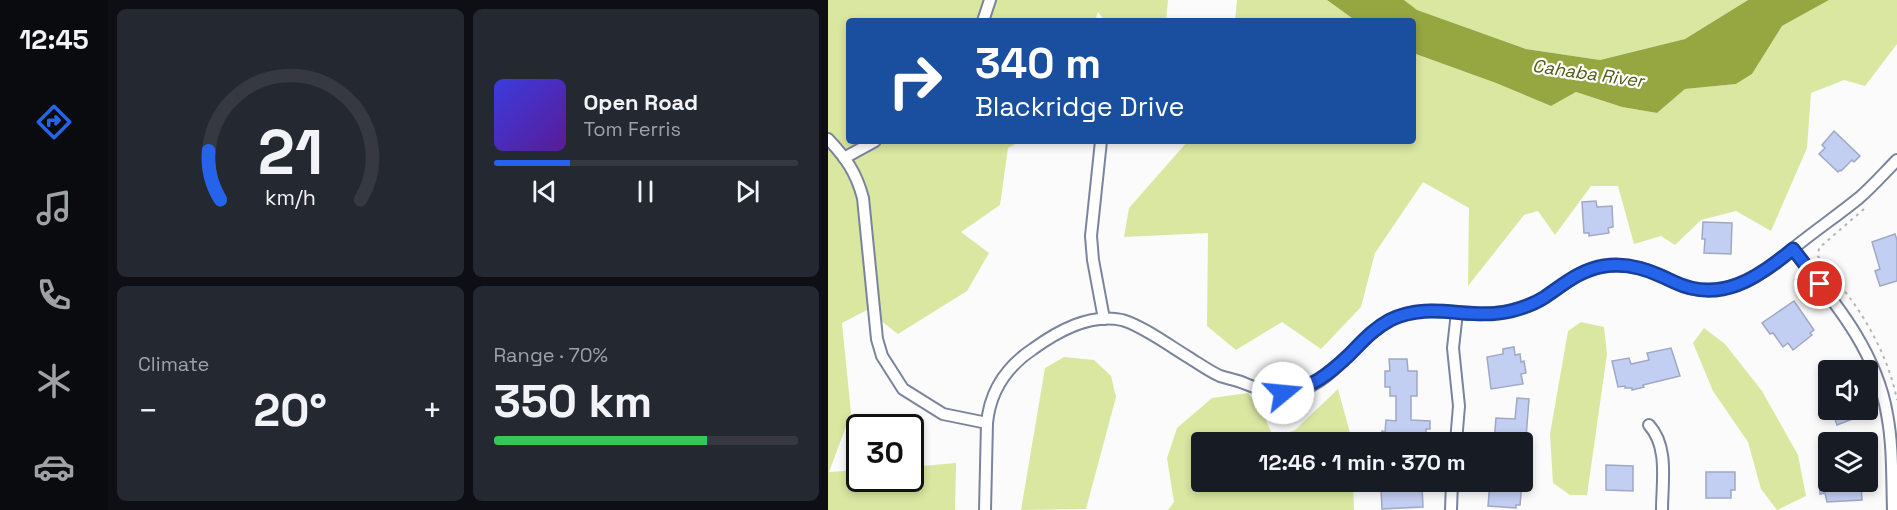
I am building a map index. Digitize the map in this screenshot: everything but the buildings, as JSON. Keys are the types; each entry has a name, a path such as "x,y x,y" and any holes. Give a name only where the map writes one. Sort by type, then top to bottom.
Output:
{"street":[{"path":"984,18 990,0"},
{"path":"828,139 853,168 863,198 877,339 882,356 903,389 919,401 943,414 987,423"},
{"path":"844,158 870,144"},
{"path":"1101,144 1091,236 1104,319"},
{"path":"985,510 988,410 997,386 1010,368 1027,352 1049,337 1076,324 1104,319 1123,321 1139,327 1220,375 1266,392 1300,391 1320,379 1349,355 1367,336 1391,320 1432,310 1488,314 1509,311 1532,304 1587,270 1622,265 1640,268 1693,289 1723,289 1749,280 1767,270 1861,196 1897,160"},
{"path":"1793,249 1850,323 1872,365 1887,412 1892,459 1893,510"},
{"path":"1457,312 1453,348 1459,406 1457,432"},
{"path":"1649,425 1661,443 1662,510"},
{"path":"1451,510 1452,492"}],"path":[{"path":"1868,204 1819,248 1818,256 1866,321 1893,381 1897,400"}],"shaded area":[{"path":"828,0 1168,0 1166,18 1103,18 1098,12 1096,18 846,18 846,144 1015,144 1008,148 1000,205 961,232 989,253 967,291 898,334 867,310 842,323 851,413 846,414 846,426 829,472 846,471 846,492 924,492 924,466 956,463 955,510 828,510"},
{"path":"1237,0 1327,0 1352,18 1235,18"},
{"path":"1404,0 1748,0 1685,39 1600,60 1526,49 1416,10"},
{"path":"1829,0 1897,0 1897,44 1865,86 1844,80 1811,93 1807,148 1771,231 1736,211 1701,220 1675,245 1661,236 1634,244 1618,186 1591,186 1555,235 1538,211 1524,215 1468,286 1469,208 1423,182 1375,253 1361,307 1321,349 1282,322 1236,350 1207,326 1208,233 1124,237 1129,208 1185,144 1416,144 1416,54 1551,106 1576,92 1622,107 1657,113 1685,89 1736,84 1752,74 1782,26"},
{"path":"1581,322 1604,327 1607,354 1587,495 1570,495 1553,483 1550,434 1568,331"},
{"path":"1704,328 1725,344 1762,391 1798,455 1806,496 1777,510 1761,489 1748,442 1713,391 1693,343"},
{"path":"1064,357 1094,360 1111,376 1116,397 1086,509 1021,510 1045,368"},
{"path":"1338,389 1350,432 1290,432 1295,430"},
{"path":"1248,393 1262,412 1271,432 1191,432 1191,492 1353,492 1354,510 1168,510 1174,502 1167,458 1177,428 1212,398"}],"water":[{"name":"Cahaba River","path":"1327,0 1404,0 1417,10 1526,49 1600,60 1685,39 1748,0 1829,0 1782,26 1752,74 1736,84 1685,89 1657,113 1622,107 1576,92 1551,106 1416,54 1416,18 1352,18"}],"route":[{"path":"1283,393 1300,391 1320,379 1349,355 1367,336 1391,320 1432,310 1473,314 1509,311 1532,304 1574,276 1604,266 1622,265 1640,268 1693,289 1723,289 1749,280 1767,270 1793,249 1820,284"}]}
